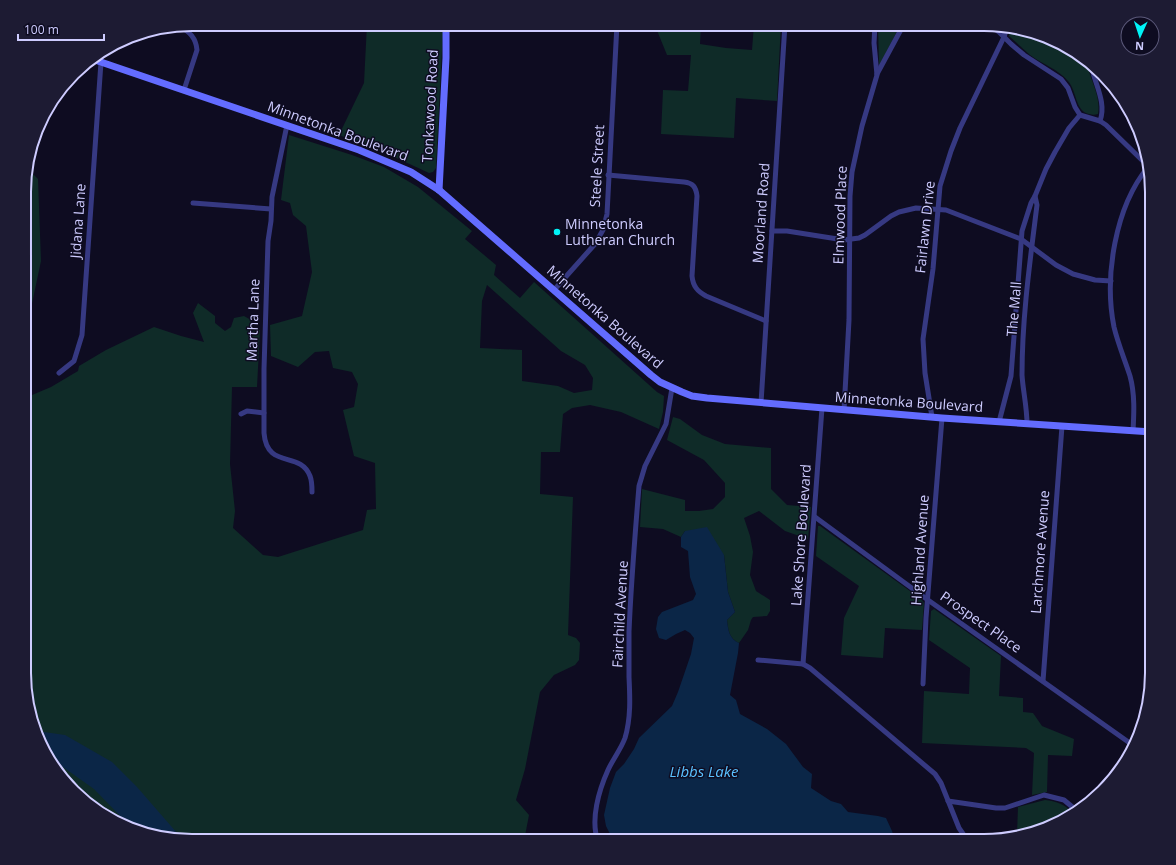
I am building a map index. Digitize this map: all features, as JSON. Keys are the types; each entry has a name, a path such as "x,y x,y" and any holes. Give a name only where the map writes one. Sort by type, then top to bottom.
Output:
{"main road":[{"name":"Tonkawood Road","path":"439,190 446,31"},
{"name":"Minnetonka Boulevard","path":"98,61 359,150 411,172 439,190 651,375 660,382 687,394 699,397 844,410 1145,432"}],"street":[{"path":"184,90 197,50 195,38 188,31"},
{"name":"Steele Street","path":"554,290 595,244 604,230 607,214 617,31"},
{"name":"Moorland Road","path":"761,403 785,31"},
{"name":"Elmwood Place","path":"844,410 849,320 850,196 852,172 862,126 877,75 874,44 875,31"},
{"path":"877,75 900,31"},
{"path":"998,31 1024,55 1061,79 1068,88 1075,108 1080,115 1100,121 1111,129 1142,160"},
{"name":"Fairlawn Drive","path":"932,417 924,373 923,339 933,269 940,186 960,128 1005,32"},
{"name":"Jidana Lane","path":"59,373 74,361 82,335 101,62"},
{"path":"1094,74 1102,104 1100,121"},
{"name":"The Mall","path":"999,422 1011,376 1022,231 1031,203 1054,152 1069,128 1080,115"},
{"name":"Martha Lane","path":"287,125 272,197 268,246 264,362 265,441 273,454 280,458 295,461 307,470 310,477 312,492"},
{"path":"1133,431 1134,412 1132,389 1130,377 1114,326 1110,281 1114,246 1122,216 1144,172"},
{"path":"608,175 684,182 690,183 694,186 697,196 692,276 696,288 700,293 706,296 766,321"},
{"name":"The Mall","path":"1027,424 1027,412 1022,377 1023,342 1037,205 1035,196"},
{"path":"193,203 271,210"},
{"path":"772,231 786,231 850,240 860,238 899,212 916,208 938,209 952,212 1021,239 1073,274 1095,280 1110,281"},
{"name":"Fairchild Avenue","path":"596,834 595,816 598,802 608,770 625,738 628,722 630,701 629,632 639,486 645,466 666,424 672,388"},
{"name":"Lake Shore Boulevard","path":"803,664 822,408"},
{"path":"241,414 247,411 264,413"},
{"name":"Highland Avenue","path":"923,684 942,418"},
{"name":"Larchmore Avenue","path":"1043,680 1062,426"},
{"name":"Prospect Place","path":"815,518 1129,742"},
{"path":"758,660 803,664 810,668 858,708 935,774 941,783 958,828 963,834"},
{"path":"948,801 1005,808 1044,795 1064,800 1073,808"}],"green space":[{"path":"367,31 443,31 436,168 433,172 429,173 388,154 339,135 364,83"},
{"path":"657,31 701,31 700,44 752,50 753,31 781,31 777,101 736,98 734,138 661,134 663,90 688,91 691,55 667,55"},
{"path":"878,31 897,31 880,64 879,65"},
{"path":"1009,33 1026,36 1046,43 1074,58 1089,70 1097,96 1099,108 1098,114 1094,115 1084,112 1081,109 1068,81 1060,73 1030,55 1009,36"},
{"path":"289,135 384,167 418,187 472,231 465,239 496,265 494,275 520,298 534,282 657,392 664,396 663,412 659,429 621,412 590,405 572,408 563,414 560,452 541,452 540,494 573,497 568,635 576,638 580,643 579,660 575,665 554,675 540,692 525,769 516,800 529,815 525,834 181,834 150,829 130,822 102,807 78,787 58,763 43,735 36,715 31,684 31,395 51,387 78,371 79,366 106,350 154,327 204,342 193,313 198,303 215,316 215,323 225,331 231,327 234,318 244,316 251,320 250,329 260,330 257,387 232,387 230,464 235,511 233,528 263,555 278,557 363,530 367,510 376,509 375,463 354,456 343,410 354,407 358,384 352,372 333,368 329,351 315,352 298,367 271,356 270,325 302,316 312,272 306,226 293,215 290,203 281,200","holes":["487,285 561,351 585,365 593,378 592,390 574,393 558,386 522,381 522,350 480,348 482,301"]},
{"path":"32,173 38,179 41,261 31,308"},
{"path":"673,417 680,419 702,435 725,444 771,448 771,489 787,505 811,507 808,539 785,531 759,511 744,518 753,552 750,575 756,591 770,600 770,611 767,616 753,617 748,630 739,643 733,639 728,627 727,620 735,612 728,592 724,555 685,531 681,537 663,529 640,527 642,489 685,500 685,511 713,509 725,497 725,483 704,460 667,440"},
{"path":"818,526 921,599 924,603 922,630 885,628 883,658 841,655 844,618 859,586 816,556"},
{"path":"934,609 1001,656 999,696 1023,698 1023,712 1033,713 1042,726 1074,739 1072,756 1048,755 1047,792 1032,795 1034,753 1026,748 922,743 924,691 969,694 970,668 929,640 931,611"},
{"path":"1045,800 1060,803 1069,810 1046,822 1017,831 1018,807"}],"water":[{"name":"Libbs Lake","path":"707,527 724,555 728,592 735,612 727,620 731,636 739,643 730,695 736,700 740,714 767,729 786,744 803,767 812,774 811,788 831,801 841,804 848,812 886,818 893,834 610,834 606,826 604,815 610,788 616,772 624,764 639,738 672,706 691,654 694,638 690,633 685,630 666,640 659,638 656,629 658,617 662,612 693,600 696,594 690,577 688,551 681,547 681,537 685,531"},
{"path":"42,732 65,735 112,762 137,787 178,834 150,829 130,822 122,817 94,789 59,764"}],"place":[{"name":"Minnetonka Lutheran Church","path":"557,232"}]}
